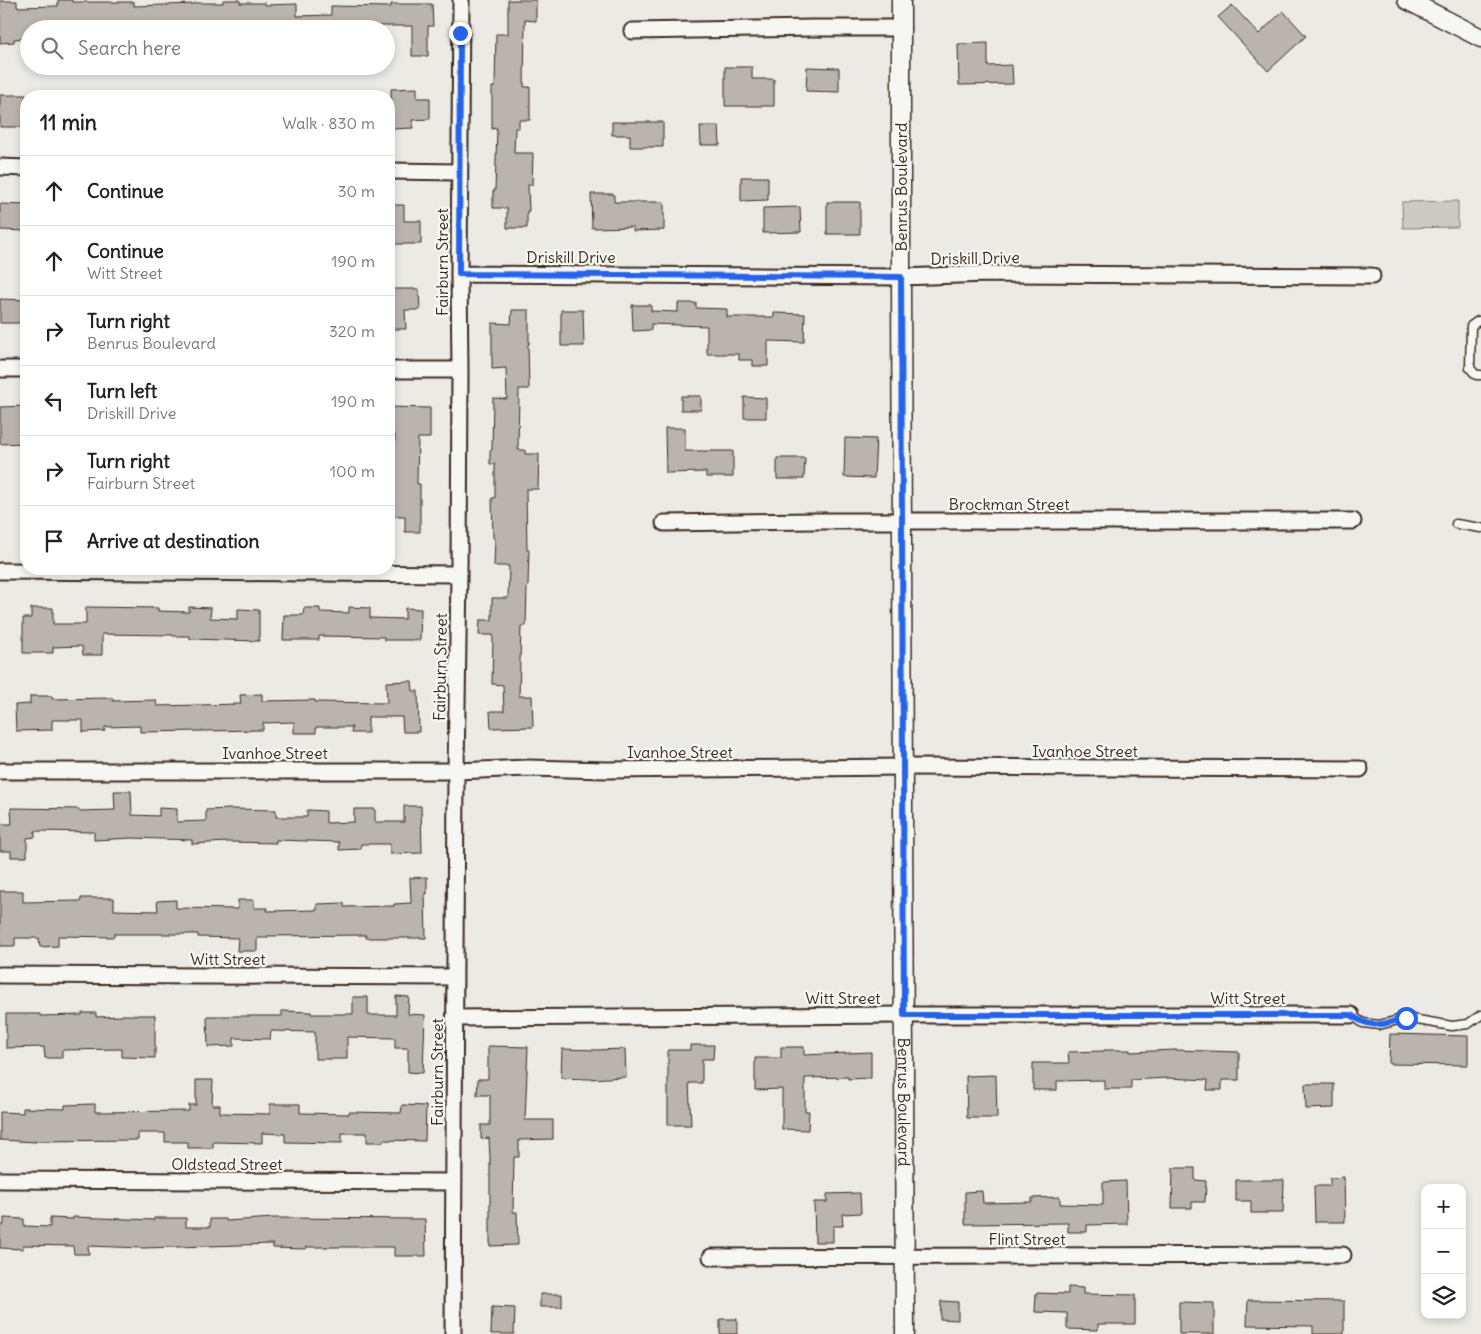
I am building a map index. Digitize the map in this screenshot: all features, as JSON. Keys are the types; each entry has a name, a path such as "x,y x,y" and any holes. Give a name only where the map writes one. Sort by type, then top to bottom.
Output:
{"street":[{"name":"Fairburn Street","path":"453,1334 459,574 460,0"},
{"name":"Benrus Boulevard","path":"901,0 905,1334"},
{"path":"1407,0 1481,38"},
{"path":"632,31 902,28"},
{"path":"0,167 20,168"},
{"path":"395,171 459,172"},
{"name":"Driskill Drive","path":"459,274 901,277 987,274 1372,276"},
{"path":"0,368 20,369"},
{"path":"395,370 460,370"},
{"name":"Brockman Street","path":"664,523 1353,521"},
{"path":"0,571 20,571"},
{"path":"395,574 459,574"},
{"name":"Ivanhoe Street","path":"0,771 456,771 528,768 607,770 903,767 1360,769"},
{"name":"Witt Street","path":"0,975 455,977"},
{"name":"Witt Street","path":"454,1018 1351,1015"},
{"name":"Oldstead Street","path":"0,1180 454,1182"},
{"name":"Flint Street","path":"711,1257 1342,1255"}],"lane":[{"path":"1481,321 1471,326 1470,368 1476,375 1481,375"},
{"path":"1456,524 1481,528"},
{"path":"1351,1015 1363,1023 1379,1025 1406,1018 1452,1026 1468,1024 1481,1015"}],"shaded area":[{"path":"1458,201 1458,227 1403,228 1402,202"}],"building":[{"path":"58,0 72,0 72,2 134,2 134,6 223,3 223,0 240,0 240,3 265,3 265,5 297,4 297,16 331,15 331,6 391,7 391,4 432,4 433,26 428,26 428,56 412,56 412,26 395,26 395,20 20,20 20,39 14,39 14,42 0,43 0,1 17,1 17,7 58,6"},
{"path":"508,0 536,0 536,21 525,20 524,87 530,87 530,120 519,120 519,128 515,128 514,153 533,153 532,185 528,185 529,211 527,211 527,228 507,228 507,208 493,208 497,128 492,129 492,87 495,87 496,34 508,34"},
{"path":"1232,5 1259,34 1283,11 1306,36 1268,71 1218,17"},
{"path":"988,43 988,66 1012,65 1013,84 959,85 958,44"},
{"path":"725,67 752,67 752,79 774,79 774,106 725,106"},
{"path":"807,67 839,68 839,92 806,91"},
{"path":"417,88 417,98 430,98 430,119 412,120 413,128 395,129 395,90 391,89"},
{"path":"0,95 20,95 20,127 0,127"},
{"path":"612,122 663,122 663,147 630,147 630,135 612,135"},
{"path":"700,126 719,126 720,145 701,145"},
{"path":"741,177 768,177 768,200 741,201"},
{"path":"591,194 614,194 614,202 664,202 664,230 633,231 633,227 592,228"},
{"path":"827,202 860,202 860,234 827,234"},
{"path":"0,204 20,205 20,231 0,230"},
{"path":"395,205 404,205 404,221 421,221 421,244 395,244"},
{"path":"800,207 801,232 763,233 763,208"},
{"path":"395,289 419,289 420,310 405,310 406,329 395,329"},
{"path":"0,299 20,300 20,323 0,323"},
{"path":"678,303 696,303 696,308 727,309 727,317 774,317 774,313 805,314 804,342 768,341 768,366 753,366 753,360 739,360 739,354 707,354 707,326 651,324 651,330 633,331 632,305 651,305 651,311 678,312"},
{"path":"512,310 529,310 529,389 519,389 518,450 525,450 525,454 539,454 538,489 526,489 527,549 529,549 528,586 526,626 521,626 519,696 532,696 533,727 491,728 490,711 504,711 503,685 492,684 493,635 479,635 480,620 492,620 492,598 508,598 509,566 494,566 495,538 493,538 492,498 495,498 495,464 490,464 493,398 507,399 506,368 492,369 492,323 511,324"},
{"path":"561,310 583,310 584,346 561,346"},
{"path":"681,396 701,396 701,410 681,410"},
{"path":"744,397 766,398 766,418 744,418"},
{"path":"20,406 20,443 0,444 0,407"},
{"path":"395,407 430,408 430,438 418,438 417,484 420,484 420,532 405,532 405,516 395,516"},
{"path":"665,428 685,428 685,451 733,451 733,477 706,477 706,472 666,473"},
{"path":"845,438 876,439 874,478 844,477"},
{"path":"777,458 805,458 804,479 777,479"},
{"path":"86,607 158,608 158,611 189,612 189,607 211,608 210,618 238,619 238,609 259,610 259,641 190,639 190,636 173,635 102,634 102,655 83,655 82,646 53,647 53,653 23,653 23,618 31,618 31,608 53,608 53,624 86,624"},
{"path":"349,607 370,608 370,618 405,619 405,608 421,609 420,640 384,640 384,637 319,636 319,640 283,640 284,615 303,615 304,608 320,608 320,612 349,613"},
{"path":"412,681 413,691 418,691 419,732 403,732 402,717 368,717 368,733 351,733 352,727 316,727 316,733 294,733 294,722 263,723 263,730 140,732 140,726 105,727 105,731 83,732 83,720 52,720 52,730 16,731 15,705 30,704 30,696 52,696 52,699 113,698 113,701 156,700 157,706 241,704 240,695 262,694 262,701 315,700 315,702 387,703 386,682"},
{"path":"114,791 131,791 132,815 159,816 159,808 177,809 177,822 206,821 206,810 231,809 276,810 276,817 307,817 307,810 326,811 326,823 354,822 354,809 375,809 375,822 404,822 404,806 421,806 422,853 390,854 390,844 361,844 361,849 339,850 339,842 276,840 276,843 228,842 192,844 192,840 132,838 94,840 94,832 35,831 35,837 27,838 27,857 11,857 11,851 0,851 0,824 12,824 11,808 79,809 79,811 115,810"},
{"path":"427,877 427,894 425,894 426,938 366,938 366,935 267,936 267,938 257,938 257,951 237,951 238,938 198,937 198,934 114,934 114,937 58,936 58,946 40,947 39,938 15,938 15,946 0,946 0,891 23,891 23,902 81,901 81,898 114,898 114,910 158,911 157,901 176,900 176,908 238,909 238,900 254,900 254,908 268,908 267,911 317,910 317,904 344,903 344,907 394,906 394,904 411,903 410,878"},
{"path":"396,996 409,997 408,1014 425,1015 423,1073 408,1072 408,1048 395,1048 395,1038 347,1037 347,1059 315,1059 315,1032 271,1031 270,1039 234,1038 234,1046 208,1047 207,1016 282,1016 282,1011 311,1012 311,1014 353,1014 353,997 368,997 368,1015 396,1015"},
{"path":"82,1013 96,1013 96,1017 155,1015 155,1058 122,1057 122,1049 62,1050 62,1058 45,1058 44,1047 6,1048 6,1014 40,1014 40,1016 82,1015"},
{"path":"1390,1034 1468,1036 1468,1065 1389,1064"},
{"path":"690,1045 714,1045 713,1059 702,1059 702,1083 689,1083 691,1125 668,1125 668,1050 690,1050"},
{"path":"488,1046 528,1047 525,1120 553,1120 553,1139 519,1140 519,1157 514,1157 513,1212 517,1212 518,1245 490,1246 489,1138 481,1139 481,1125 490,1125 490,1095 477,1095 478,1079 488,1079"},
{"path":"781,1047 804,1047 804,1055 871,1052 871,1078 805,1078 805,1111 809,1111 808,1130 782,1129 782,1089 755,1090 755,1058 781,1058"},
{"path":"562,1049 625,1049 626,1077 561,1078"},
{"path":"1130,1050 1130,1052 1175,1050 1239,1052 1239,1080 1222,1080 1222,1090 1207,1090 1208,1080 1168,1078 1131,1080 1131,1089 1104,1089 1104,1080 1057,1081 1057,1090 1033,1090 1033,1063 1069,1063 1068,1052"},
{"path":"996,1075 997,1118 967,1118 966,1076"},
{"path":"196,1080 213,1080 212,1105 220,1105 220,1113 270,1114 270,1104 300,1104 300,1113 349,1114 349,1112 401,1113 402,1105 426,1106 425,1141 383,1140 383,1142 367,1142 367,1133 342,1133 342,1143 285,1142 285,1134 262,1133 262,1143 213,1142 213,1148 188,1148 188,1142 165,1142 165,1133 138,1133 138,1140 36,1142 0,1140 0,1112 23,1113 23,1108 65,1109 65,1105 95,1104 95,1112 189,1111 189,1105 196,1105"},
{"path":"1305,1084 1334,1084 1334,1108 1306,1109"},
{"path":"1173,1168 1195,1168 1195,1180 1206,1181 1205,1202 1192,1202 1192,1208 1172,1208"},
{"path":"1344,1177 1345,1222 1315,1222 1314,1186 1330,1186 1330,1178"},
{"path":"1236,1180 1284,1180 1283,1213 1251,1213 1251,1201 1236,1201"},
{"path":"1126,1181 1127,1224 1087,1225 1087,1232 1068,1232 1068,1223 965,1224 965,1192 982,1191 983,1203 1032,1202 1032,1198 1060,1197 1060,1204 1103,1205 1103,1182"},
{"path":"860,1193 861,1213 842,1214 843,1226 833,1226 833,1242 815,1242 814,1202 827,1202 827,1194"},
{"path":"73,1217 154,1220 154,1218 186,1218 186,1227 210,1227 210,1219 226,1219 226,1221 274,1218 425,1219 426,1256 394,1256 394,1247 306,1247 306,1249 273,1248 273,1244 143,1248 88,1246 89,1254 74,1254 73,1246 23,1245 23,1249 0,1248 0,1225 4,1225 4,1218 24,1219 24,1226 50,1227 50,1218 73,1219"},
{"path":"1068,1287 1083,1288 1083,1294 1135,1295 1135,1324 1098,1324 1098,1330 1067,1329 1067,1313 1035,1312 1036,1293 1068,1294"},
{"path":"540,1294 562,1294 562,1307 540,1307"},
{"path":"1248,1300 1344,1301 1344,1334 1313,1334 1313,1326 1247,1325"},
{"path":"941,1301 958,1302 958,1320 940,1319"},
{"path":"1179,1302 1214,1303 1214,1334 1179,1334"},
{"path":"492,1307 515,1308 514,1334 491,1334"},
{"path":"720,1319 737,1319 737,1334 720,1334"}],"route":[{"path":"460,33 459,274 901,277 904,1015 1351,1015 1363,1023 1379,1025 1406,1018"}]}
